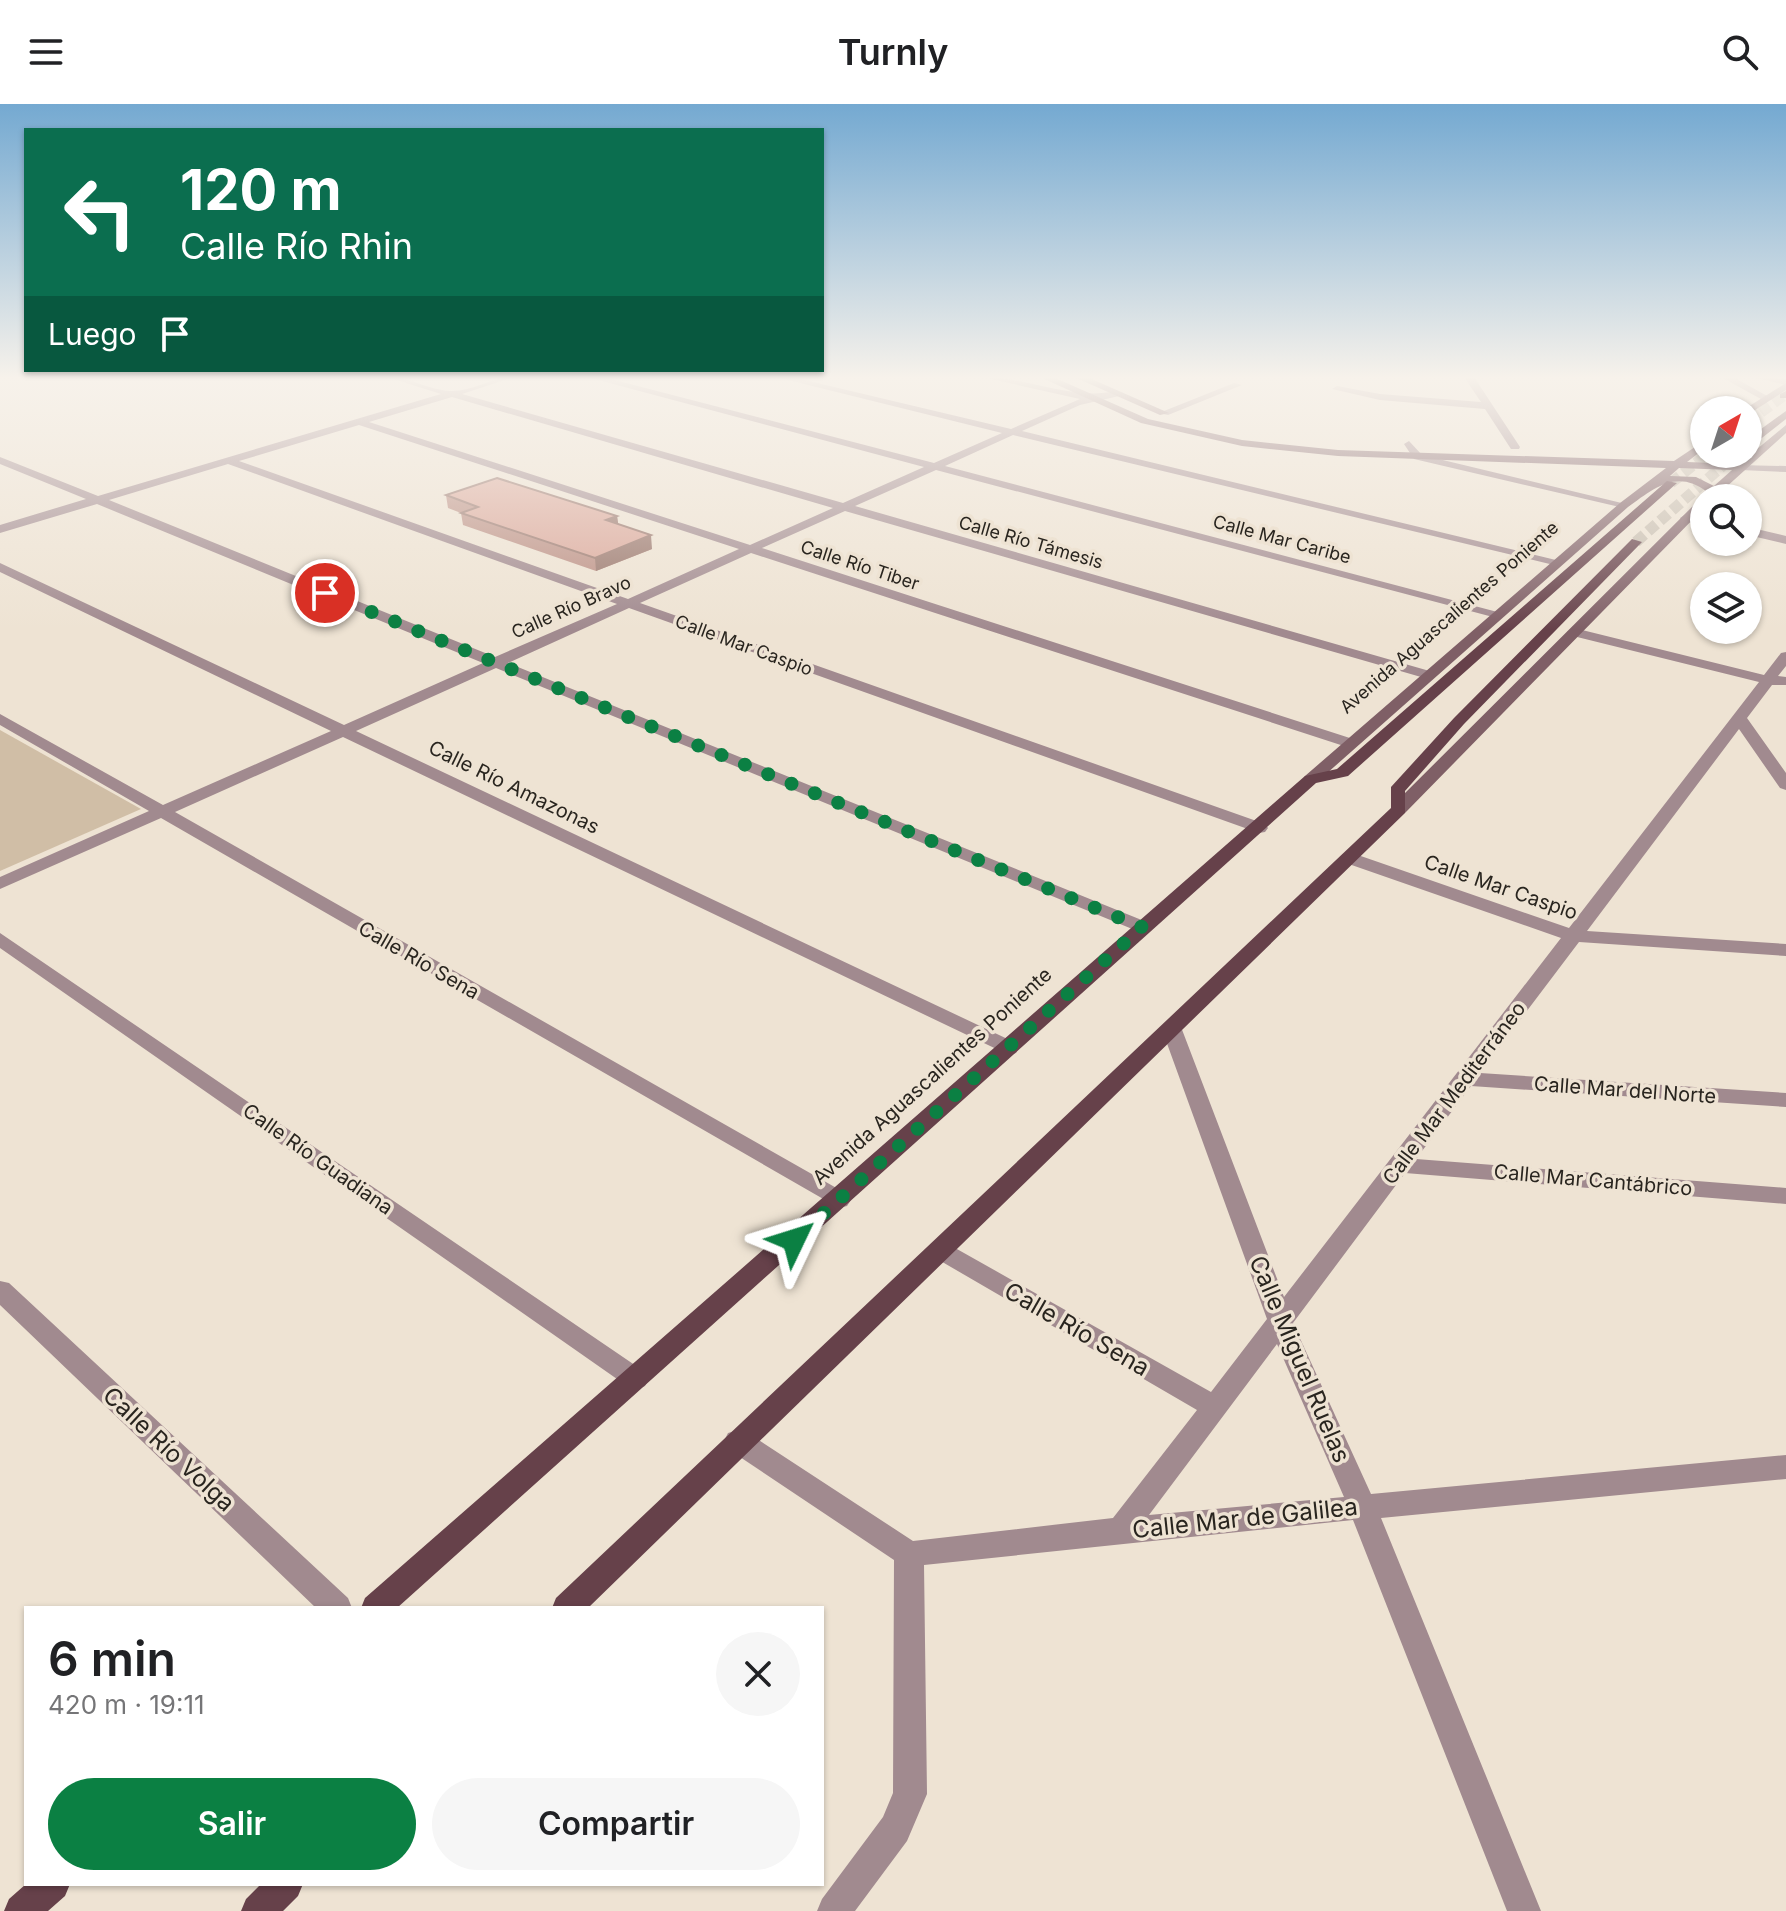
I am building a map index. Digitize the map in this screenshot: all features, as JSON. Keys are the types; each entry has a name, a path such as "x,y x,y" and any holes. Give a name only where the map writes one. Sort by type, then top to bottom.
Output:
{"main road":[{"path":"1558,461 1690,465"},
{"name":"Avenida Aguascalientes Poniente","path":"1311,779 1342,773 1683,461"},
{"path":"1722,484 1740,468"},
{"path":"1664,481 1695,481 1702,484"},
{"name":"Avenida Aguascalientes Poniente","path":"378,1606 839,1200 1142,927 1259,828 1350,743 1624,505 1664,481"},
{"path":"569,1606 1349,858 1690,514"},
{"path":"1399,809 1397,790 1459,721 1636,542"},
{"path":"21,1911 51,1886"},
{"path":"258,1911 284,1886"}],"street":[{"path":"3,461 1142,927"},
{"path":"0,529 228,461"},
{"name":"Calle Mar Caspio","path":"230,461 1259,828"},
{"name":"Calle Río Tiber","path":"480,461 1350,743"},
{"name":"Calle Río Támesis","path":"686,461 1428,675"},
{"name":"Calle Mar Caribe","path":"912,461 1498,614"},
{"name":"Calle Río Bravo","path":"0,884 947,461"},
{"path":"1136,461 1558,562"},
{"path":"1437,461 1624,505"},
{"path":"1762,468 1786,469"},
{"path":"1686,518 1690,519"},
{"path":"1762,534 1786,540"},
{"name":"Calle Río Amazonas","path":"0,567 1009,1048"},
{"path":"1574,632 1777,680"},
{"name":"Calle Mar Mediterráneo","path":"1121,1530 1739,718 1777,680 1786,656"},
{"path":"1739,718 1786,785"},
{"name":"Calle Río Sena","path":"0,719 839,1200"},
{"name":"Calle Mar Caspio","path":"1349,858 1573,936 1786,950"},
{"name":"Calle Río Guadiana","path":"0,939 636,1379"},
{"name":"Calle Miguel Ruelas","path":"1171,1027 1280,1321 1362,1506 1524,1911"},
{"name":"Calle Mar del Norte","path":"1465,1079 1786,1100"},
{"name":"Calle Mar Cantábrico","path":"1399,1165 1786,1196"},
{"name":"Calle Río Sena","path":"940,1250 1214,1407"},
{"name":"Calle Río Volga","path":"0,1290 335,1606"},
{"path":"738,1441 909,1554 910,1794 895,1829 834,1911"},
{"name":"Calle Mar de Galilea","path":"909,1554 1362,1506 1786,1467"}],"shaded area":[{"path":"0,730 141,809 0,871"}],"building":[{"path":"497,478 617,516 606,520 651,535 595,558 461,513 478,507 446,495"}],"tunnel":[{"path":"1671,483 1690,468"},
{"path":"1636,542 1720,468"}],"route":[{"path":"325,593 1142,927 794,1240"}]}
